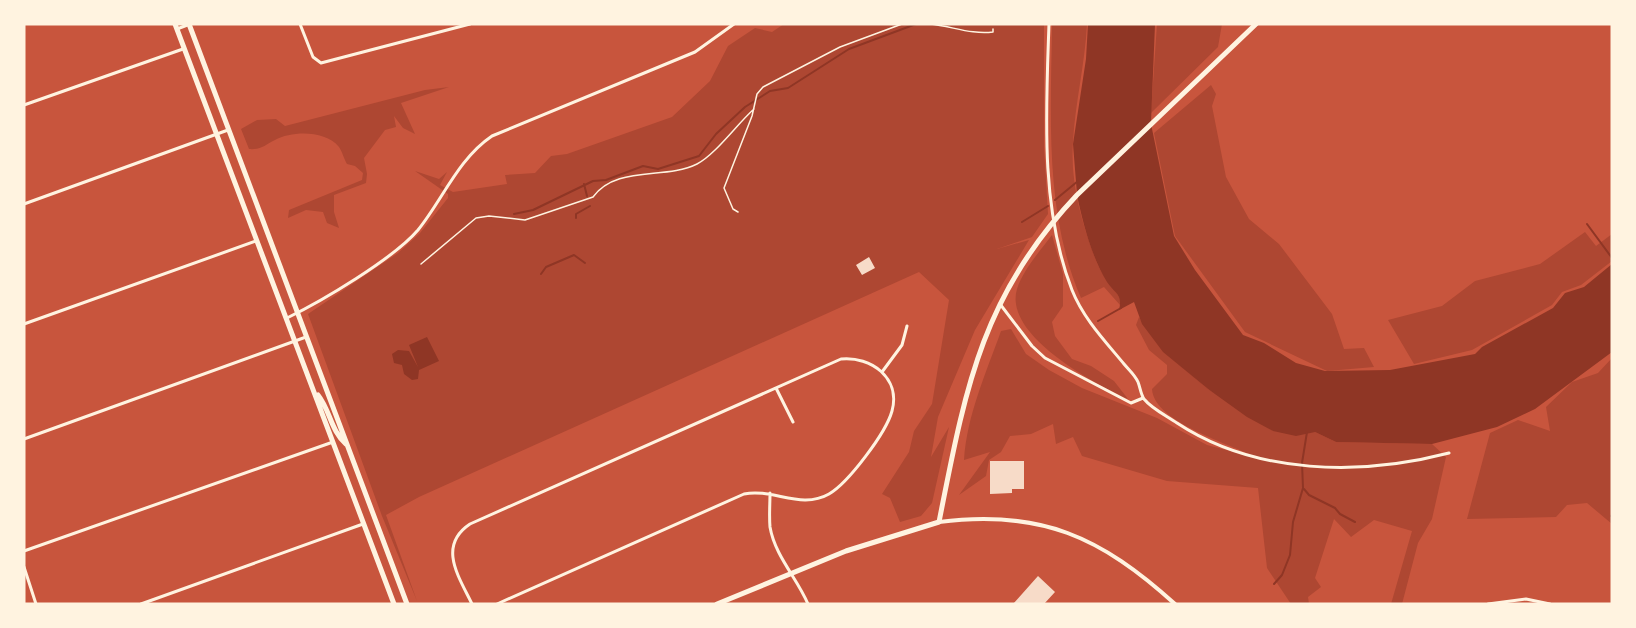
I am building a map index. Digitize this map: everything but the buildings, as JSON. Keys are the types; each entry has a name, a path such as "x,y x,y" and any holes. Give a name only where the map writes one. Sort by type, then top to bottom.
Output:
{"main road":[{"path":"190,24 407,604"},
{"path":"717,604 865,544 939,522 967,386 982,342 999,304 1027,256 1057,216 1077,195 1256,24"},
{"path":"176,27 394,604"},
{"path":"314,389 325,404 337,435 348,445"}],"street":[{"path":"176,27 190,24"},
{"path":"300,24 313,57 319,63 471,24"},
{"path":"285,318 329,295 409,239 441,199 462,164 481,144 526,120 695,52 734,24"},
{"path":"1049,24 1048,148 1052,204 1058,240 1078,303 1089,321 1134,375 1143,398 1209,442 1274,462 1307,467 1339,468 1426,459 1449,453"},
{"path":"24,105 184,48"},
{"path":"24,204 229,130"},
{"path":"24,324 256,241"},
{"path":"999,304 1032,346 1046,358 1131,403 1143,398"},
{"path":"882,372 902,345 907,326"},
{"path":"24,438 306,337"},
{"path":"472,604 452,559 454,541 463,528 841,359 864,360 882,372 892,390 892,413 845,484 828,495 812,500 797,500 770,493 752,492 737,496 498,604"},
{"path":"776,388 793,422"},
{"path":"24,551 333,442"},
{"path":"770,493 772,534 790,574 799,584 808,604"},
{"path":"939,522 990,518 1039,524 1065,532 1105,549 1123,560 1175,604"},
{"path":"141,604 363,524"},
{"path":"24,567 36,604"},
{"path":"1488,604 1526,599 1550,604"}],"path":[{"path":"738,212 733,209 724,188 754,109 757,94 763,87 821,55 902,24"},
{"path":"930,24 964,29 979,34 993,32 993,29"},
{"path":"421,264 476,218 489,216 525,220 593,197 598,190 615,180 696,164 754,109"}],"shaded area":[{"path":"784,24 1044,24 1044,147 1048,214 1032,237 997,249 1029,240 975,330 938,417 931,457 949,427 932,503 921,516 900,522 890,498 882,494 909,452 914,431 932,404 949,300 919,272 419,497 386,515 417,601 382,516 308,314 398,253 420,233 448,198 448,194 415,171 439,179 447,172 440,185 453,192 507,184 505,175 535,173 551,156 567,154 672,117 710,81 728,46 755,28 772,32"},
{"path":"1052,24 1087,24 1074,127 1073,173 1078,204 1092,249 1100,269 1119,296 1120,305 1104,287 1081,298 1069,266 1055,198 1052,163"},
{"path":"1088,24 1155,24 1151,122 1077,194 1073,144 1086,59"},
{"path":"1157,24 1222,24 1218,47 1151,113"},
{"path":"1211,85 1216,94 1212,106 1226,177 1249,219 1279,244 1332,314 1344,349 1364,348 1374,367 1327,371 1245,332 1175,236 1154,133"},
{"path":"449,87 401,103 415,134 403,128 394,116 396,127 385,130 364,158 366,183 334,195 334,212 339,228 327,223 323,212 306,210 288,218 289,210 362,180 363,173 355,166 347,164 339,147 325,137 299,134 282,137 260,148 249,149 241,129 257,120 276,119 285,126 425,90"},
{"path":"1151,124 1174,236 1195,270 1243,335 1264,343 1296,363 1325,371 1390,370 1475,354 1482,347 1553,308 1565,293 1584,287 1612,264 1612,352 1535,409 1497,427 1432,444 1336,442 1315,432 1296,436 1273,431 1247,417 1208,389 1163,352 1142,324 1134,302 1119,310 1118,294 1107,282 1092,252 1077,195"},
{"path":"1585,232 1596,246 1612,234 1612,261 1581,285 1562,292 1552,305 1472,350 1414,364 1388,320 1442,306 1475,281 1540,264"},
{"path":"1052,235 1063,274 1063,306 1052,322 1055,336 1072,359 1091,366 1114,381 1128,399 1095,382 1055,356 1037,340 1024,323 1016,306 1017,289 1020,282"},
{"path":"1139,317 1163,351 1208,389 1273,431 1315,432 1336,442 1432,444 1446,457 1432,519 1418,543 1402,604 1391,604 1412,531 1374,520 1351,537 1334,519 1315,578 1321,587 1308,597 1309,604 1291,604 1267,568 1258,488 1167,481 1082,456 1073,437 1056,444 1053,424 1031,434 1010,436 1001,452 989,460 986,476 959,495 990,452 964,460 969,427 983,378 1001,331 1011,329 1026,354 1082,388 1157,418 1207,445 1257,458 1180,422 1156,401 1152,389 1167,374 1167,365 1149,350 1136,325"},
{"path":"427,337 439,361 419,370 418,379 412,380 404,374 402,365 394,363 392,354 398,350 409,351 418,367 409,345"},
{"path":"1612,358 1612,524 1587,503 1567,505 1556,517 1467,519 1490,433 1518,420 1550,431 1546,407 1572,382 1598,373"}],"waterway":[{"path":"514,214 533,210 593,181 606,180 643,166 658,169 699,156 716,134 745,107 770,91 788,88 849,49 916,24"},
{"path":"1055,200 1078,181"},
{"path":"584,184 587,196"},
{"path":"576,218 576,214 590,206"},
{"path":"1022,222 1048,206"},
{"path":"1587,224 1612,258"},
{"path":"541,274 546,267 574,255 585,263"},
{"path":"1098,321 1121,308"},
{"path":"1274,584 1282,575 1290,555 1293,522 1303,488 1302,463 1307,432"},
{"path":"1304,489 1309,495 1335,508 1340,514 1355,522"}]}
